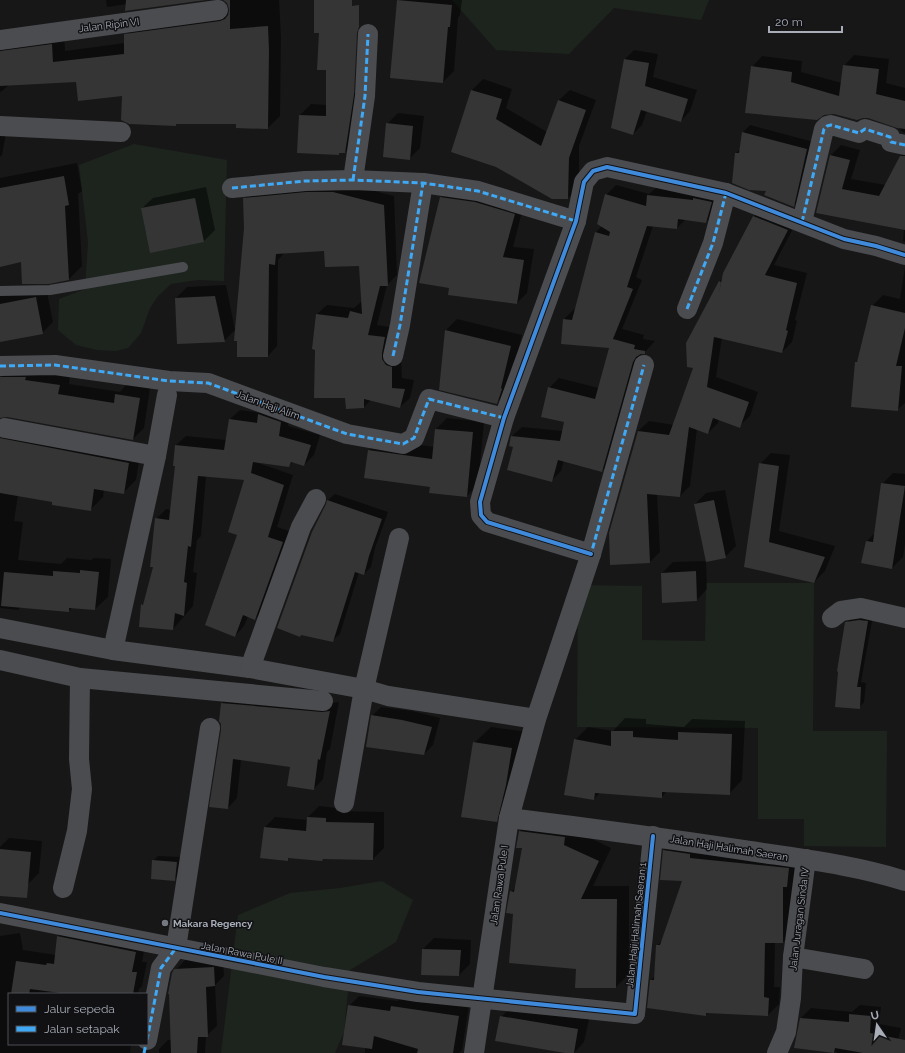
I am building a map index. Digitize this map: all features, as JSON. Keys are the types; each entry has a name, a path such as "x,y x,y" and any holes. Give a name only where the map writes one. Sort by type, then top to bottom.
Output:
{"street":[{"name":"Jalan Ripin VI","path":"0,40 218,10"},
{"path":"354,180 365,96 368,34"},
{"path":"802,222 824,129 827,126 831,125 859,133 865,129 890,137 891,142 905,145"},
{"path":"0,126 121,132"},
{"path":"591,554 487,522 481,515 480,502 504,418 576,221 584,182 593,171 607,167 726,193 844,239 905,254"},
{"path":"232,188 305,181 354,180 423,183 478,191 576,221"},
{"path":"393,356 400,325 423,183"},
{"path":"687,309 713,243 726,193"},
{"name":"Jalan Haji Alim","path":"0,366 55,365 169,381 208,382 347,434 403,444 414,438 429,399 504,418"},
{"name":"Jalan Rawa Pule I","path":"474,1053 509,818 536,718 591,554 644,365"},
{"path":"113,650 168,395"},
{"path":"5,428 156,456"},
{"path":"250,668 301,527 316,499"},
{"path":"344,803 364,689 399,538"},
{"path":"832,618 841,611 861,608 905,618"},
{"path":"0,628 113,650 250,668 364,689 388,696 536,718"},
{"path":"0,660 80,678 323,700"},
{"path":"63,888 77,831 82,789 79,759 80,678"},
{"path":"148,1035 162,968 176,948 210,728"},
{"name":"Jalan Haji Halimah Saeran","path":"509,818 653,836 806,859"},
{"name":"Jalan Haji Halimah Saeran 1","path":"635,1014 653,836"},
{"name":"Jalan Juragan Sinda IV","path":"777,1053 786,1032 791,998 793,957 806,859 879,873 905,881"},
{"name":"Jalan Rawa Pule II","path":"0,913 324,977 418,992 635,1014"},
{"path":"793,957 864,969"}],"lane":[{"path":"0,291 50,290 183,267"}],"shaded area":[{"path":"452,0 709,0 701,20 614,8 569,54 496,50"},
{"path":"134,144 227,160 224,281 198,280 171,284 158,296 150,308 141,333 128,348 116,351 97,350 76,345 58,330 59,299 85,289 88,242 79,165"},
{"path":"706,583 814,583 813,731 887,731 886,847 804,846 804,819 758,819 758,728 577,727 578,585 642,586 642,640 705,641"},
{"path":"382,881 413,900 396,942 350,970 344,1032 335,1053 221,1053 238,915 290,893 340,888"}],"building":[{"path":"126,0 206,0 125,11"},
{"path":"223,0 230,0 230,29 268,26 268,129 236,128 236,124 176,124 176,126 129,124 121,120 122,96 78,101 76,82 0,86 0,51 52,44 53,62 124,54 124,34 220,21 225,19 228,15 229,9 227,3"},
{"path":"314,0 352,0 352,6 359,5 359,27 357,33 354,95 345,153 339,153 339,155 297,153 299,115 326,116 326,70 317,70 319,33 314,33"},
{"path":"397,0 452,5 450,27 448,27 443,83 390,78"},
{"path":"624,59 649,63 645,86 688,99 681,122 641,110 633,135 611,128"},
{"path":"843,65 879,69 876,94 905,101 905,129 897,128 868,118 857,120 834,114 824,115 817,120 745,113 751,66 792,72 791,82 839,96"},
{"path":"471,90 502,99 496,119 541,146 558,100 586,110 569,158 568,199 552,199 496,167 451,152"},
{"path":"386,123 413,126 410,160 383,157"},
{"path":"742,132 807,149 794,207 764,195 766,191 749,190 732,183 735,153 739,153"},
{"path":"830,155 850,160 842,189 879,196 900,156 905,156 905,230 816,213"},
{"path":"64,176 69,205 65,206 69,280 49,284 22,284 21,262 0,267 0,188"},
{"path":"306,192 333,192 384,205 388,286 380,286 368,335 385,337 382,359 386,365 392,367 392,388 405,389 400,408 364,399 364,408 346,409 345,398 314,398 315,350 312,349 316,314 348,318 350,311 362,314 359,266 325,267 324,251 276,254 275,265 269,264 268,357 237,357 237,341 234,341 244,228 243,198"},
{"path":"605,194 646,206 647,195 693,200 693,198 712,202 706,223 678,219 677,229 647,226 627,287 633,289 613,339 635,345 634,349 645,351 645,354 641,354 636,357 633,362 602,472 558,460 552,482 507,470 513,447 509,446 511,436 560,441 564,422 541,417 548,387 595,399 609,348 561,344 563,319 572,320 595,232 609,236 610,232 597,224"},
{"path":"440,197 475,202 515,214 503,257 524,260 517,304 448,295 449,288 419,283"},
{"path":"195,198 204,242 150,253 141,208"},
{"path":"753,216 788,230 765,275 797,283 786,330 788,331 782,353 714,337 707,387 749,402 740,428 713,418 708,434 689,427 680,497 647,494 650,563 610,565 609,533 638,431 669,435 693,368 687,367 686,343 719,281 721,282 719,293 723,273"},
{"path":"215,296 225,342 177,344 175,298"},
{"path":"36,297 43,334 0,342 0,304"},
{"path":"871,305 905,313 905,328 896,366 902,366 898,411 851,407 855,362 857,362"},
{"path":"445,330 511,346 502,389 497,404 439,390"},
{"path":"0,377 26,377 25,380 60,385 58,394 114,403 115,394 140,398 133,440 7,417 0,418"},
{"path":"258,414 281,422 279,436 311,445 304,466 291,462 289,467 253,462 251,473 284,485 268,537 283,542 255,620 243,615 235,637 205,625 237,535 228,532 244,480 198,476 191,547 188,546 184,582 187,583 184,616 175,613 173,630 139,627 141,604 143,605 153,567 150,567 155,518 169,520 175,466 173,466 175,445 224,450 229,419 257,423"},
{"path":"435,429 473,432 467,497 429,493 430,487 364,478 368,450 432,459"},
{"path":"0,438 129,463 124,494 94,489 91,511 52,505 52,502 0,493"},
{"path":"759,463 779,466 769,542 825,557 814,583 744,567"},
{"path":"881,483 905,486 892,569 861,563 866,541 873,542"},
{"path":"327,500 382,519 364,575 355,572 333,642 301,635 300,637 277,628 312,532"},
{"path":"714,500 726,558 706,562 694,504"},
{"path":"80,570 99,572 95,610 69,608 69,612 1,606 4,572 53,576 53,571 80,573"},
{"path":"696,571 697,601 662,603 661,573"},
{"path":"859,620 868,621 857,687 861,687 860,709 835,707 837,671 845,622"},
{"path":"221,703 322,712 330,711 320,760 318,759 314,790 287,786 290,767 233,759 228,809 209,807 221,730 221,724 219,721"},
{"path":"371,715 432,727 424,755 366,747"},
{"path":"611,731 633,731 633,737 678,740 678,732 732,734 730,795 662,792 662,798 595,793 594,800 564,795 574,739 611,746"},
{"path":"473,742 512,748 506,785 497,822 461,817"},
{"path":"307,817 326,818 326,822 374,823 373,860 323,859 322,861 288,858 288,861 260,858 264,827 306,831"},
{"path":"519,831 565,837 564,845 599,861 581,899 617,899 616,988 575,988 576,969 509,963 513,914 506,913 510,891 514,892 522,848 516,848"},
{"path":"0,849 31,852 27,898 0,896"},
{"path":"663,850 690,854 690,858 789,868 787,887 783,887 783,943 765,943 764,997 769,998 768,1016 706,1013 706,1016 647,1008 650,980 654,980 656,945 660,945 682,881 660,880"},
{"path":"152,860 177,862 175,881 151,879"},
{"path":"57,936 136,952 132,972 137,972 133,993 60,993 30,989 29,993 11,993 16,961 46,965 47,963 54,964"},
{"path":"422,949 461,950 459,976 421,975"},
{"path":"214,967 215,986 206,987 208,1037 198,1037 197,1053 171,1053 168,994 174,969"},
{"path":"348,1005 390,1011 391,1006 459,1016 453,1053 417,1053 418,1049 374,1036 372,1049 342,1045"},
{"path":"849,1014 871,1016 870,1033 905,1040 905,1053 863,1053 835,1048 834,1053 794,1048 800,1018 849,1022"},
{"path":"500,1016 578,1029 574,1053 565,1053 495,1041"}],"marked path":[{"path":"353,180 365,96 368,34"},
{"path":"802,222 824,129 827,126 831,125 859,133 865,129 890,137 891,142 905,145"},
{"path":"232,188 305,181 353,180 423,183 478,191 576,221"},
{"path":"393,356 400,325 423,183"},
{"path":"687,309 713,243 726,193"},
{"path":"0,366 55,365 169,381 208,383 347,434 403,444 414,438 429,399 504,418"},
{"path":"588,553 591,554 644,365"},
{"path":"148,1035 161,968 176,948"},
{"path":"144,1053 146,1045"}],"cycle path":[{"path":"591,554 487,522 481,515 480,502 504,418 576,221 584,182 593,171 607,167 726,193 844,239 876,246 905,255"},
{"path":"0,913 324,977 418,992 635,1014 653,836"}],"place":[{"name":"Makara Regency","path":"165,923"}]}
